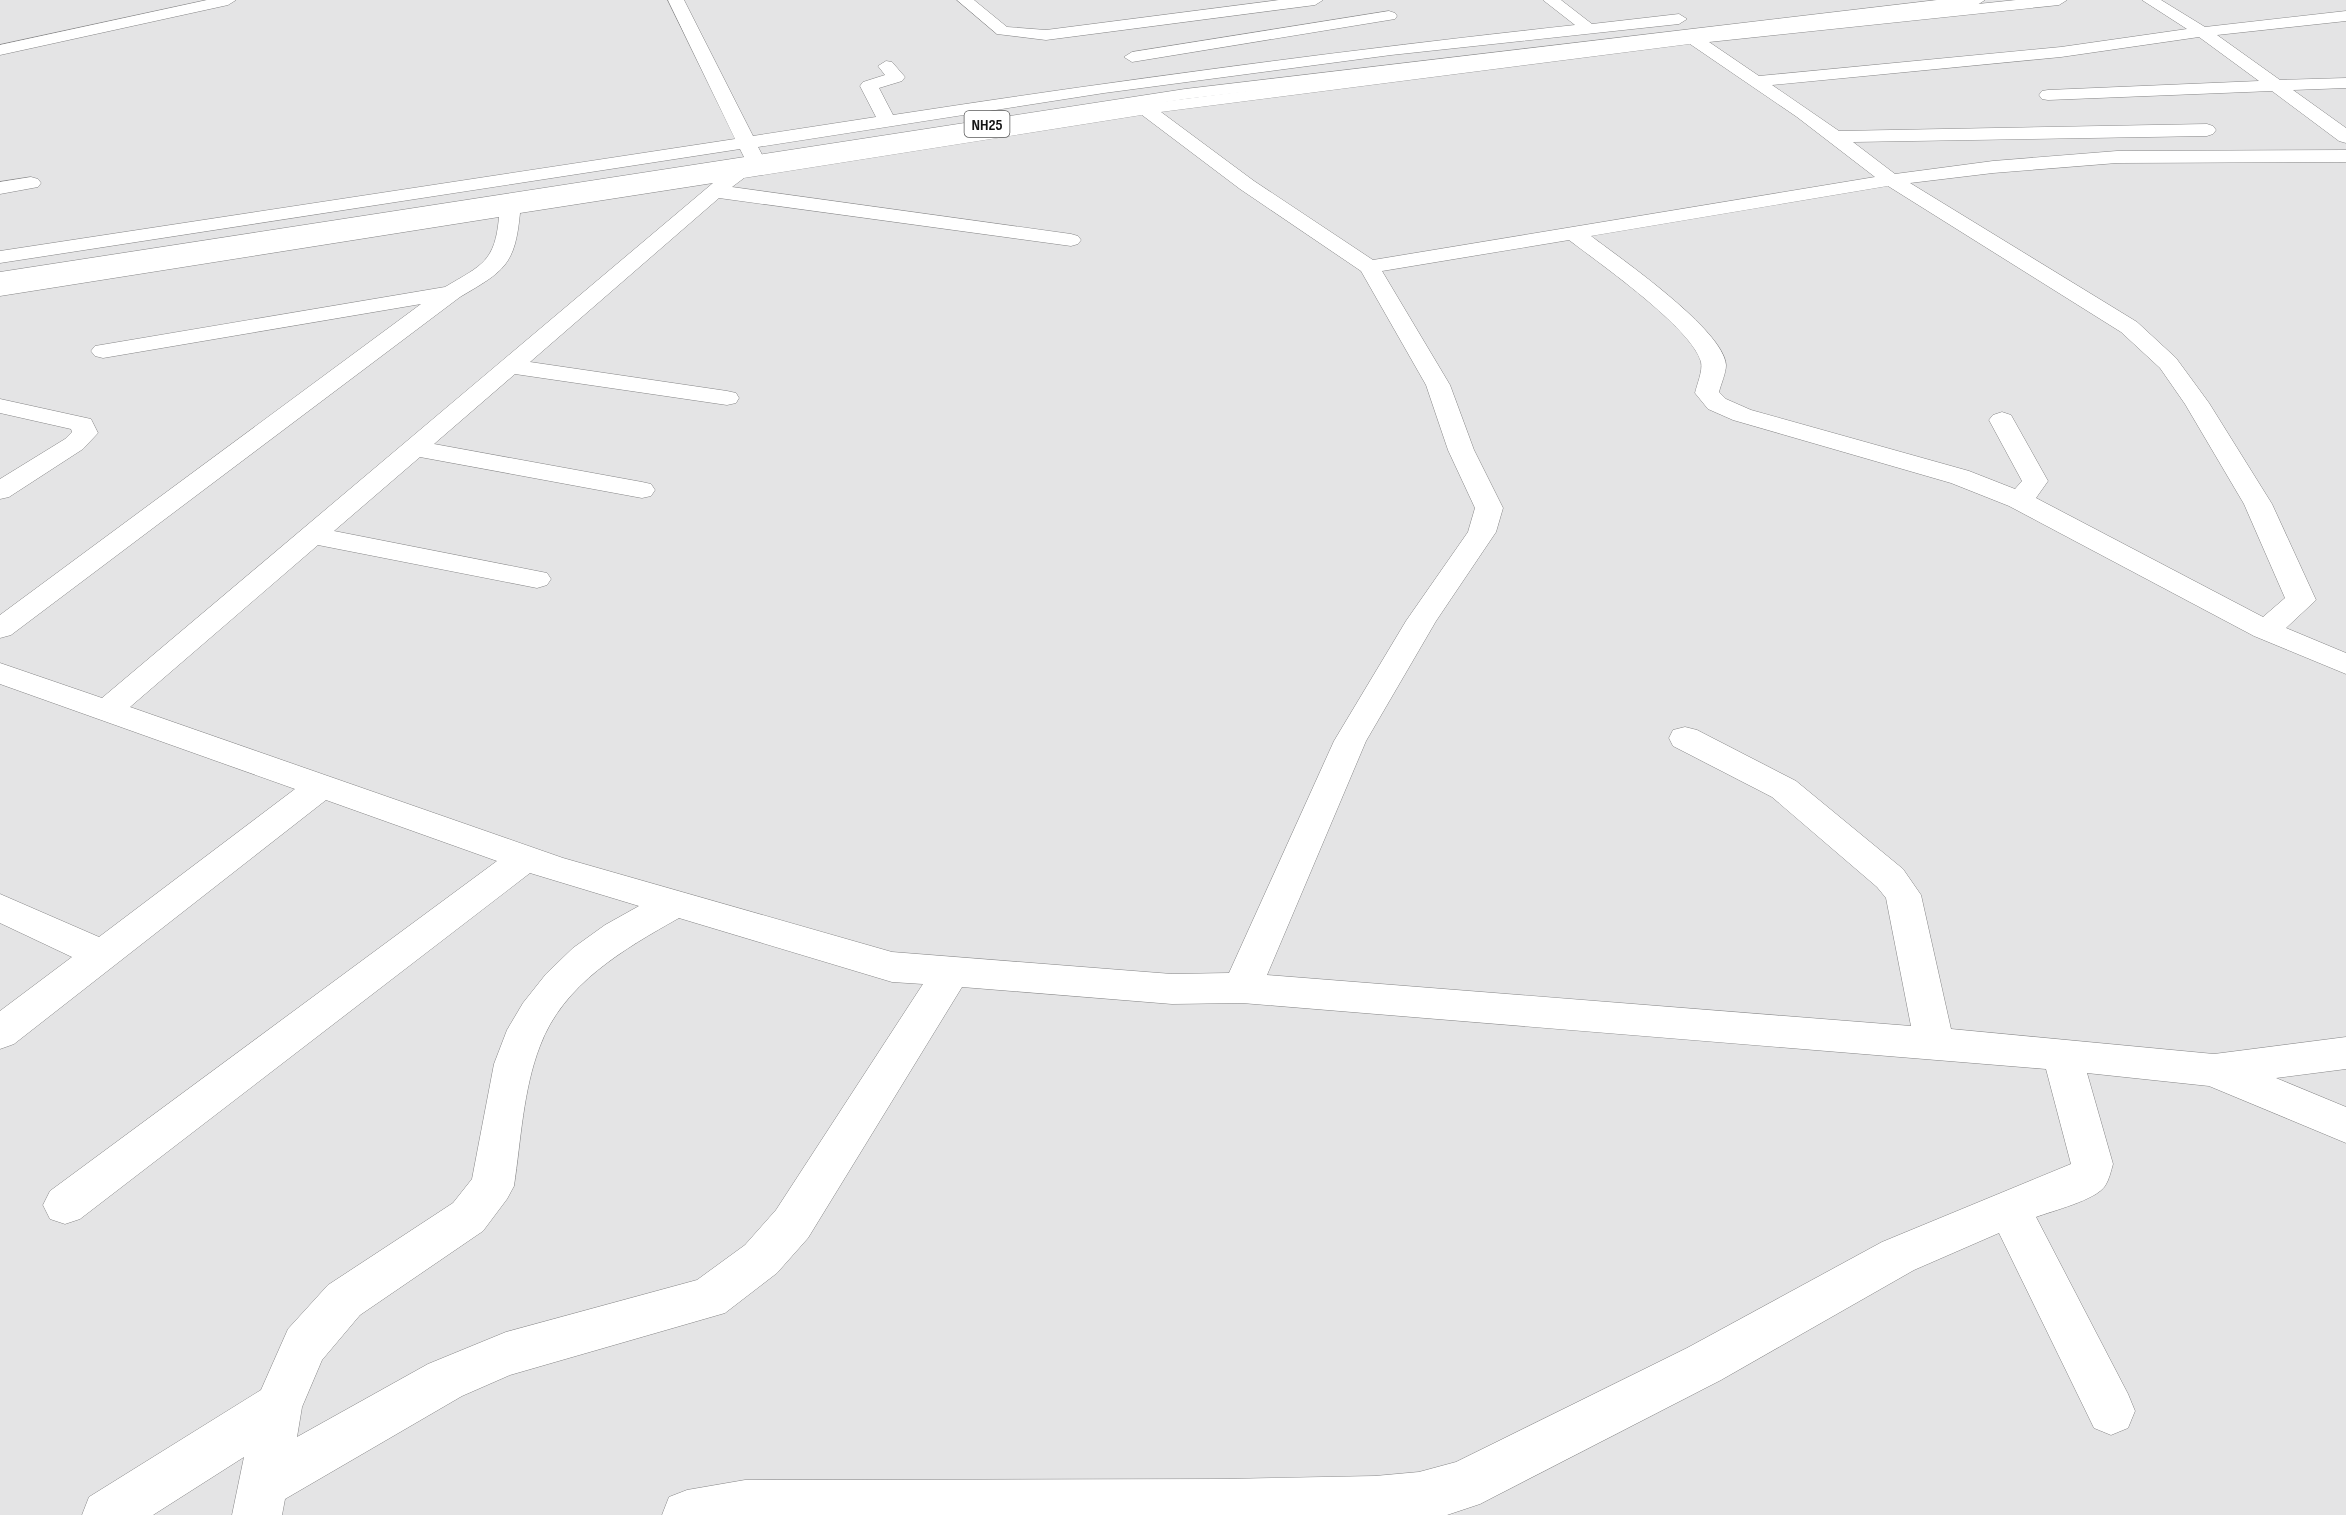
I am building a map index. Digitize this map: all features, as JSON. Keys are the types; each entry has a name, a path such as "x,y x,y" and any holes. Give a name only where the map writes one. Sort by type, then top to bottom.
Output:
{"main road":[{"path":"0,50 228,0"},
{"path":"676,0 747,156"},
{"path":"965,0 994,25 1013,33 1046,35 1315,0"},
{"path":"1551,0 1588,28"},
{"path":"0,290 510,210 747,156 887,121 1161,81 1446,44 1846,0"},
{"name":"NH25","path":"0,279 1189,85 1908,0"},
{"name":"NH25","path":"0,267 747,156 1231,88 1977,0"},
{"path":"0,257 747,156 1144,109 1693,39 2059,0"},
{"path":"2150,0 2202,32 2346,137"},
{"path":"1370,6 1446,44"},
{"path":"1122,50 1389,16"},
{"path":"1756,81 2061,52 2202,32 2346,16"},
{"path":"1095,28 1161,81"},
{"path":"1693,39 1835,137 1891,180 2088,299 2129,327 2168,363 2197,403 2258,504 2301,600 2265,630"},
{"path":"886,66 896,77 869,86 887,121"},
{"path":"2048,95 2346,83"},
{"path":"1144,109 1265,198 1369,267 1438,385 1461,450 1489,508 1482,532 1421,621 1350,741 1242,988"},
{"path":"1835,137 2207,130"},
{"path":"106,711 715,191 747,156"},
{"path":"1369,267 1891,180 1993,167 2117,157 2346,156"},
{"path":"0,188 32,183"},
{"path":"715,191 1071,240"},
{"path":"0,629 452,292 487,269 500,258 506,246 510,210"},
{"path":"1572,232 1665,303 1708,347 1714,365 1707,393 1717,404 1742,415 1960,477 2019,500 2265,630 2346,664"},
{"path":"0,303 36,284"},
{"path":"104,351 452,292"},
{"path":"510,366 727,398"},
{"path":"0,406 82,423 85,433 74,444 0,491"},
{"path":"2001,420 2035,480 2033,486 2019,500"},
{"path":"414,448 642,490"},
{"path":"312,535 537,579"},
{"path":"0,673 526,858 892,967 1172,989 1242,988 2062,1054 2213,1070 2346,1053"},
{"path":"1685,738 1784,789 1890,878 1903,895 1934,1044"},
{"path":"0,1033 321,787"},
{"path":"65,1205 526,858"},
{"path":"260,1499 278,1407 305,1344 344,1300 468,1217 481,1203 492,1186 513,1064 523,1036 543,1006 572,970 601,946 676,903"},
{"path":"0,907 102,955"},
{"path":"260,1499 445,1380 506,1354 709,1298 761,1259 792,1224 951,972"},
{"path":"687,1515 746,1505 1225,1504 1375,1501 1419,1497 1462,1486 1704,1364 1898,1256 2009,1208 2076,1183 2089,1175 2092,1164 2062,1054"},
{"path":"2213,1070 2346,1125"},
{"path":"2009,1208 2111,1411"},
{"path":"107,1515 278,1407"}]}
